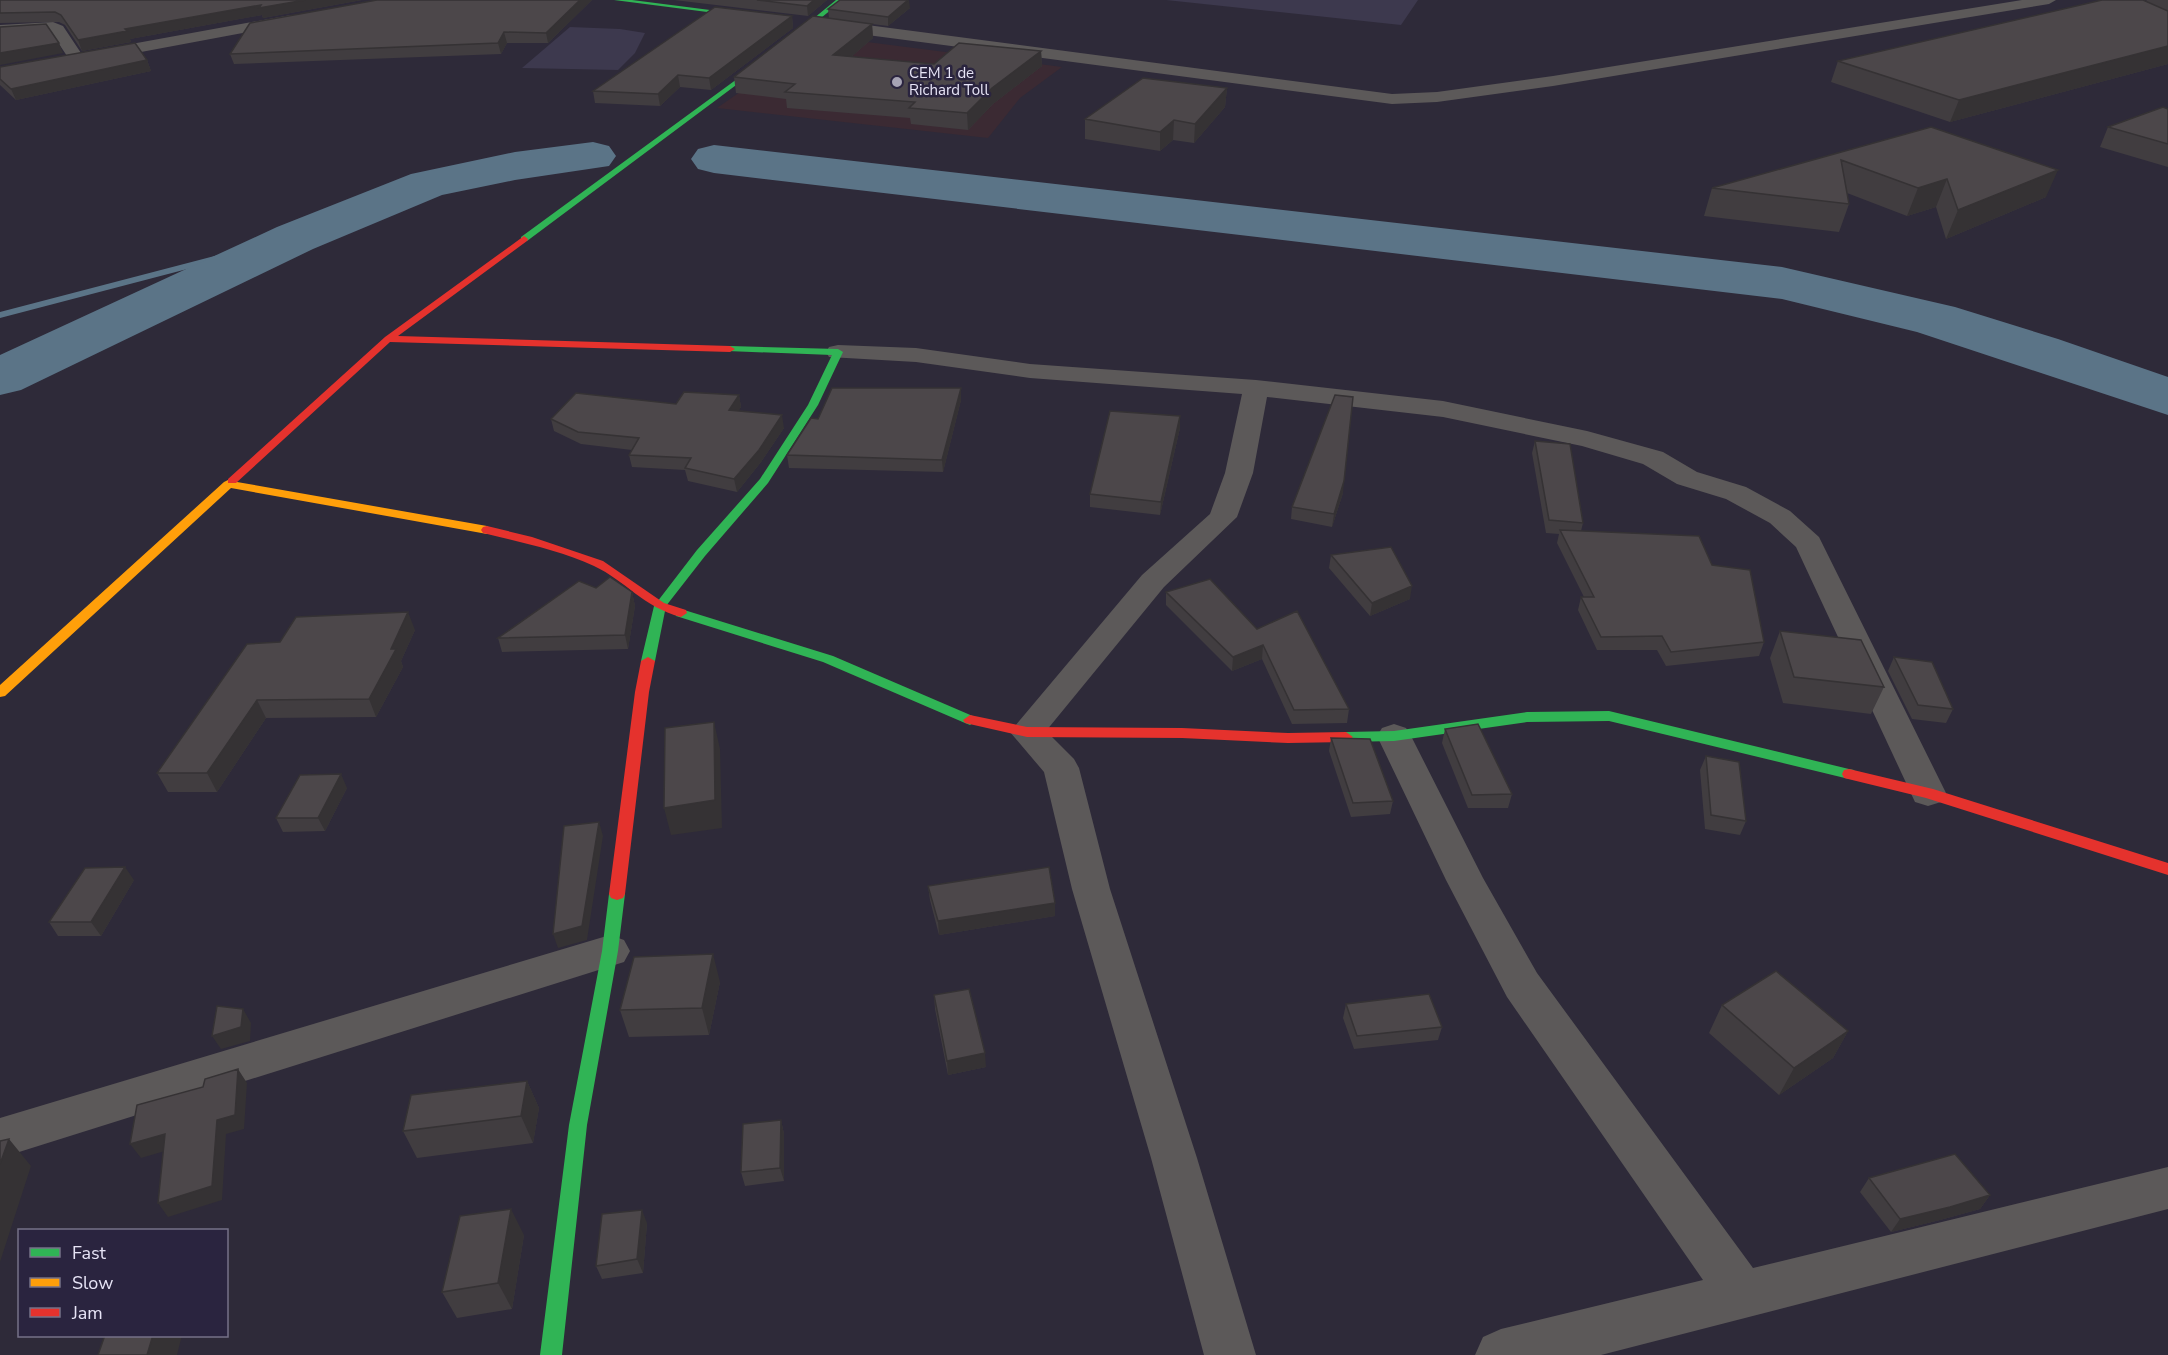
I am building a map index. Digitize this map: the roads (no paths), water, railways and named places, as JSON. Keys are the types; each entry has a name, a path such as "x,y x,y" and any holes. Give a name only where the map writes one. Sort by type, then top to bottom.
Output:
{"street":[{"path":"617,0 765,17"},
{"path":"0,693 388,339 765,62 840,0"},
{"path":"789,20 1392,99 1437,97 1542,83 2049,0"},
{"path":"55,63 305,18"},
{"path":"0,30 53,27 58,29 77,59"},
{"path":"388,339 916,355 1030,371 1256,388 1443,409 1587,439 1653,458 1687,478 1736,493 1780,517 1809,543 1928,793"},
{"path":"551,1355 578,1125 610,951 642,692 660,606 701,553 764,482 813,405 838,351"},
{"path":"1027,732 1153,581 1223,517 1239,473 1256,388"},
{"path":"228,484 466,525 528,540 599,564 660,606 828,659 970,720 1027,732 1182,733 1288,738 1394,736 1527,717 1609,716 1928,793 2168,869"},
{"path":"1027,732 1061,768 1091,889 1174,1158 1230,1355"},
{"path":"1394,736 1465,880 1522,985 1743,1295"},
{"path":"0,1138 610,951"},
{"path":"1501,1355 2168,1188"}],"waterway":[{"path":"0,377 295,238 428,184 515,166 593,156"},
{"path":"714,159 1782,283 1935,319 2037,351 2168,397"},
{"path":"0,315 295,238"}],"place":[{"name":"CEM 1 de Richard Toll","path":"897,82"}]}
